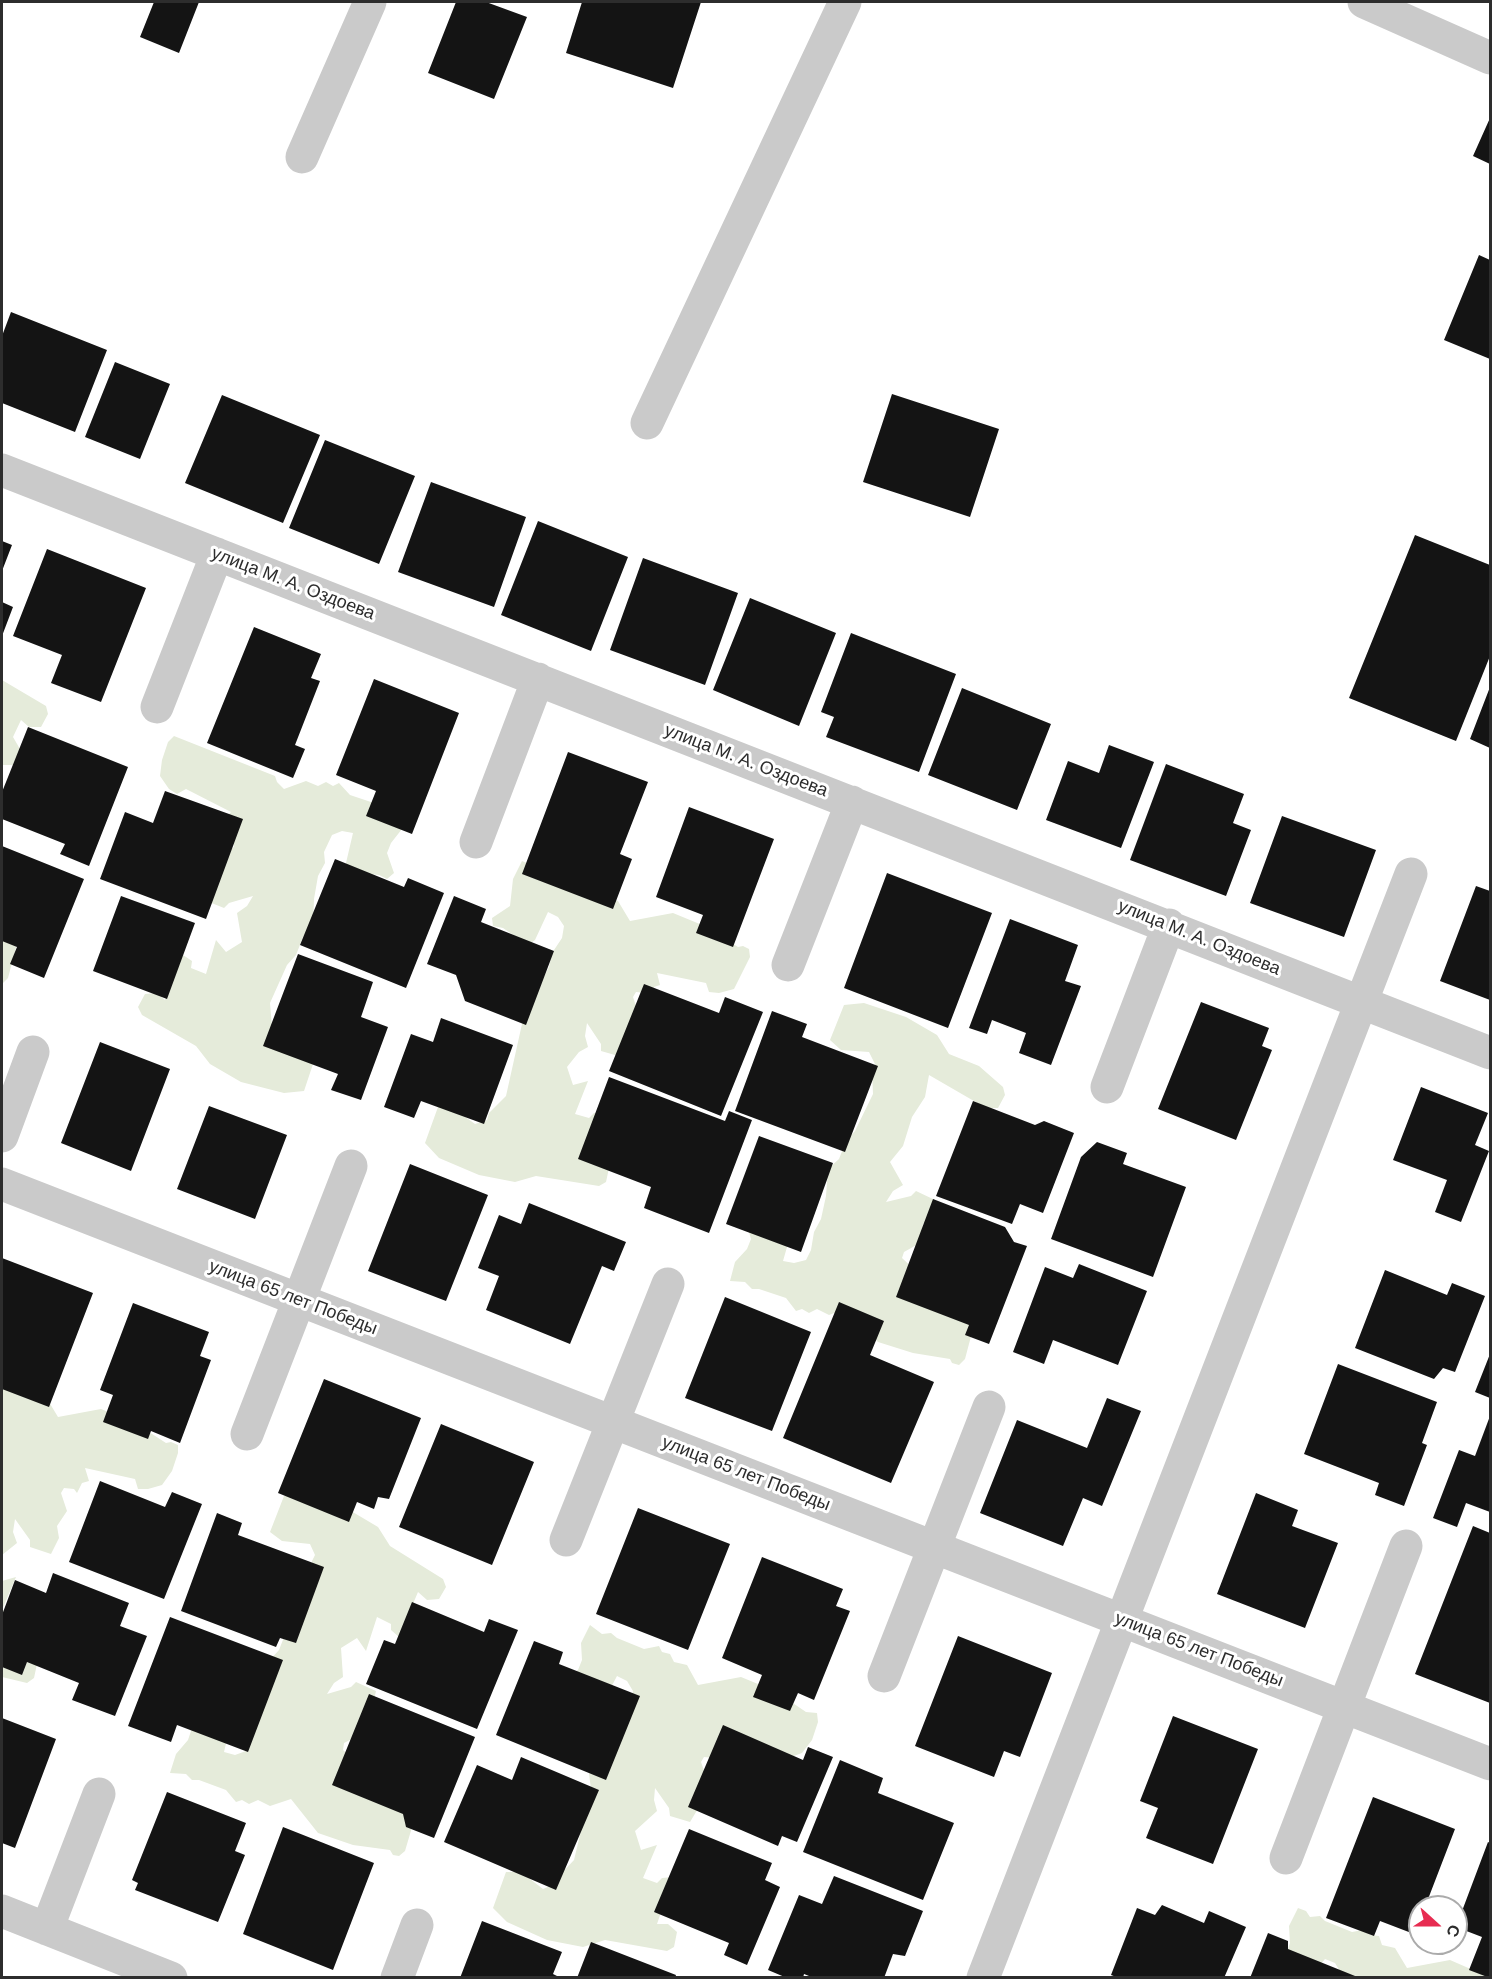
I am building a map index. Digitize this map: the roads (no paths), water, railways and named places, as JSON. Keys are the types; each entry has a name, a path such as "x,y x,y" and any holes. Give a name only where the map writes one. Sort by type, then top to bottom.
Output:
{"street":[{"path":"302,157 370,2"},
{"path":"647,423 845,2"},
{"path":"1364,2 1491,58"},
{"name":"улица М. А. Оздоева","path":"2,470 1491,1053"},
{"path":"157,707 217,554"},
{"path":"476,842 538,679"},
{"path":"788,965 852,802"},
{"path":"983,1977 1411,874"},
{"path":"1107,1087 1169,926"},
{"path":"2,1136 33,1052"},
{"path":"247,1434 351,1166"},
{"name":"улица 65 лет Победы","path":"2,1184 1491,1764"},
{"path":"566,1540 668,1284"},
{"path":"884,1676 989,1407"},
{"path":"1286,1858 1406,1546"},
{"path":"47,1929 99,1794"},
{"path":"2,1911 171,1977"},
{"path":"397,1977 417,1925"}]}
